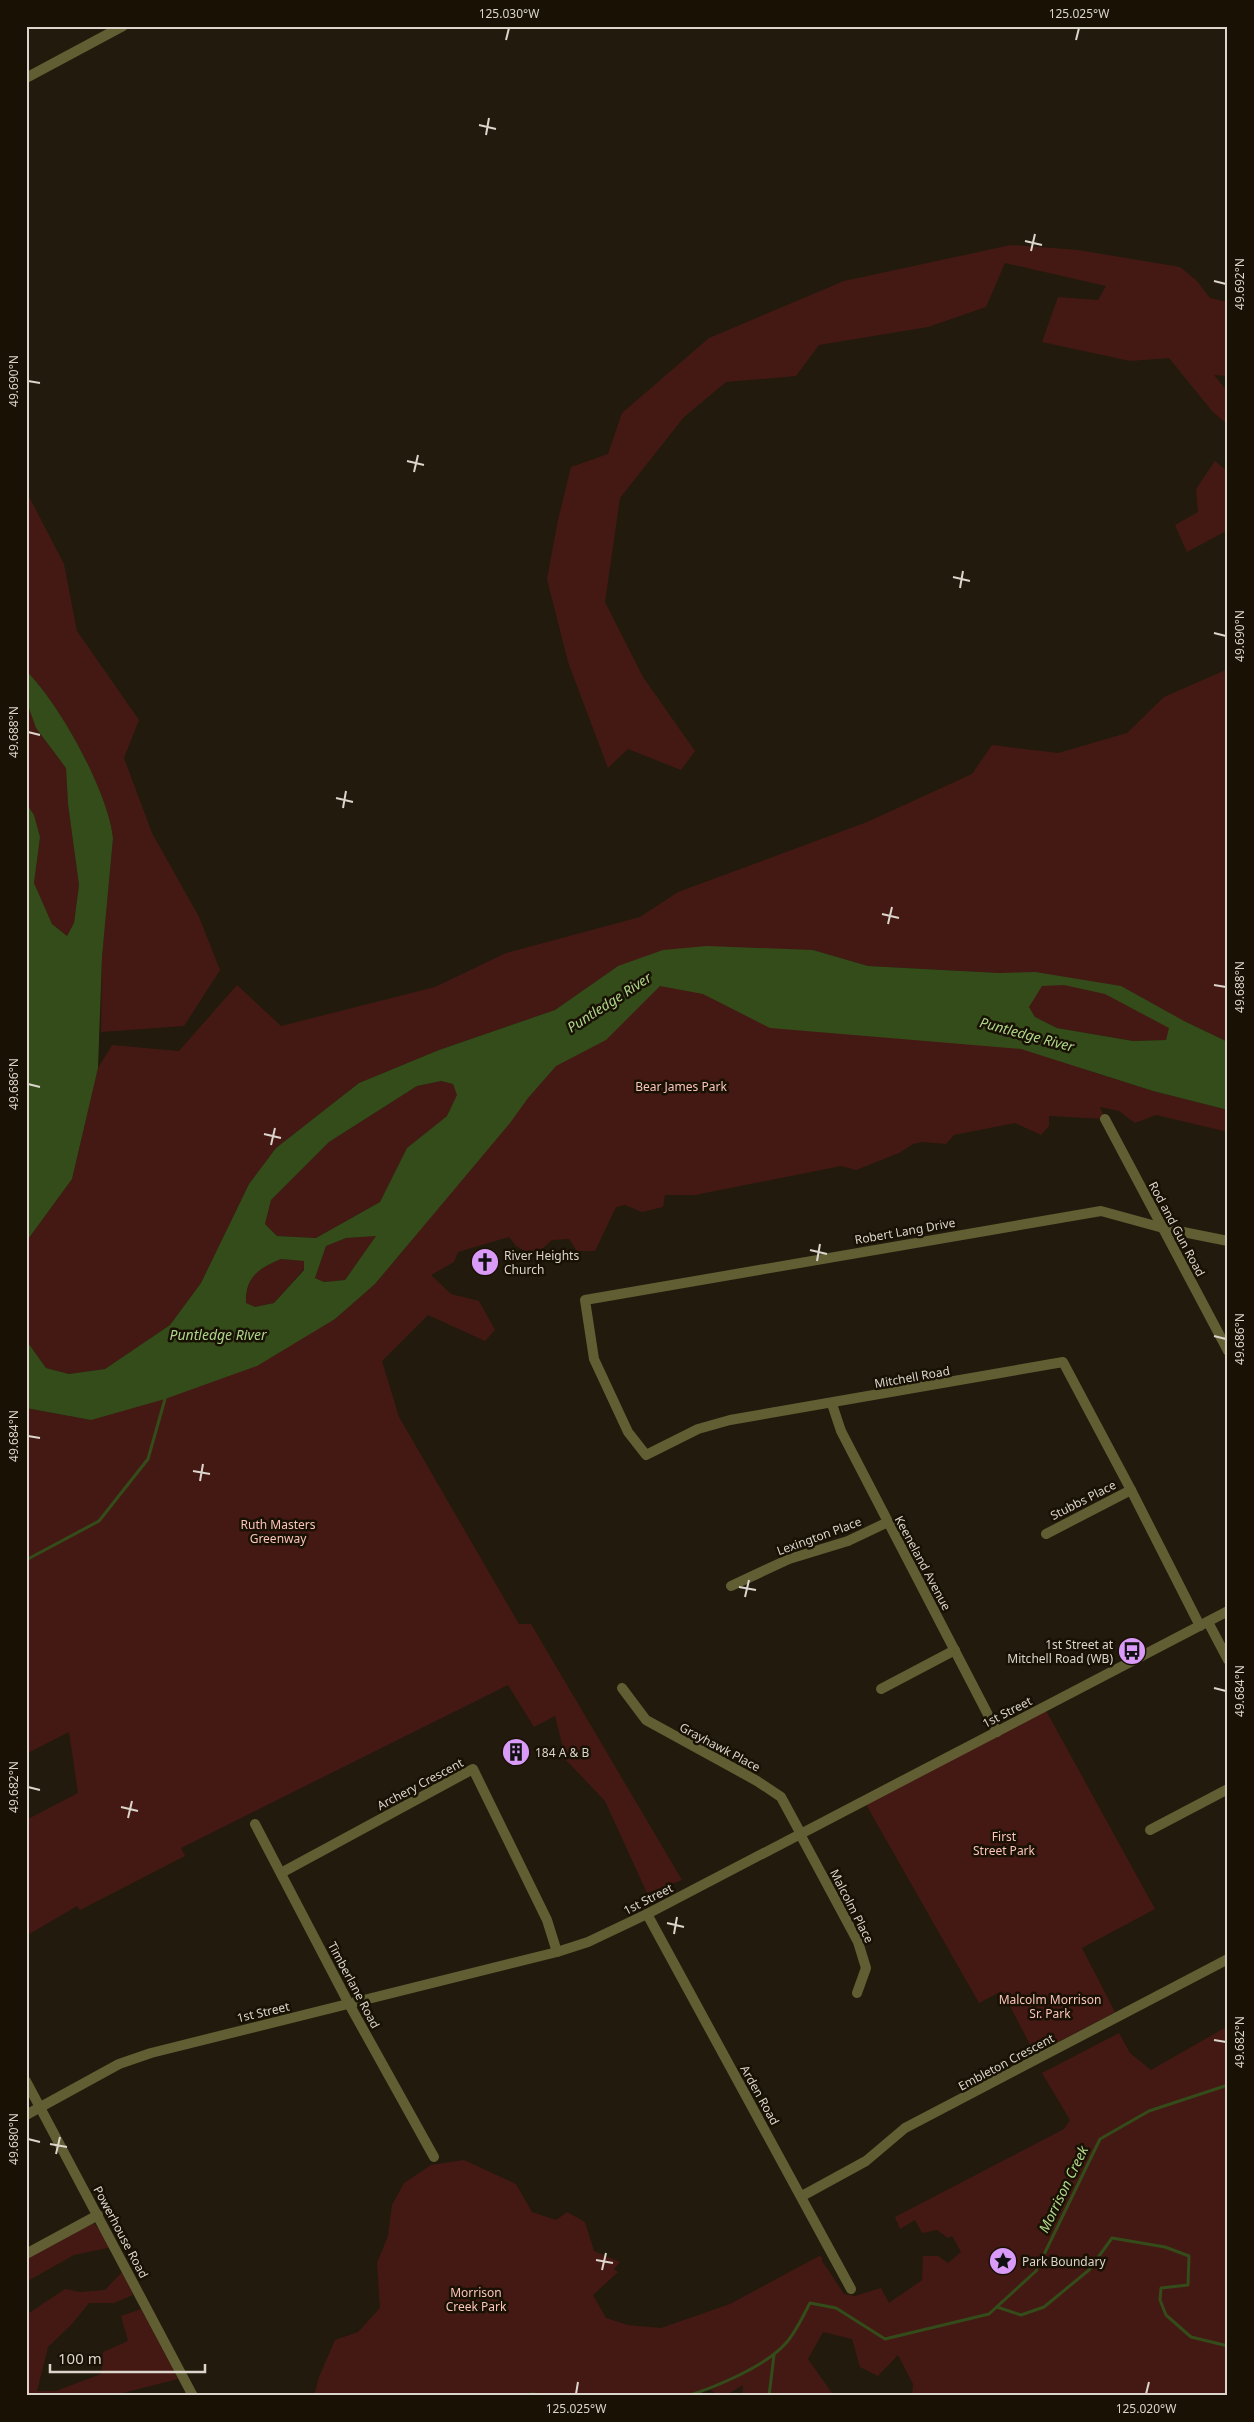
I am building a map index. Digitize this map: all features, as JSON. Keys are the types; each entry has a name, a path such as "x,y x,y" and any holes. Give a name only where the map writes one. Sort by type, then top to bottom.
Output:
{"street":[{"path":"26,78 123,26"},
{"name":"Rod and Gun Road","path":"1105,1119 1228,1351"},
{"name":"Robert Lang Drive","path":"585,1300 1101,1211 1163,1228 1228,1241"},
{"name":"Mitchell Road","path":"585,1300 594,1358 628,1432 646,1455 698,1430 730,1420 832,1404 1063,1362 1204,1624 1228,1660"},
{"name":"Keeneland Avenue","path":"832,1404 841,1431 996,1732"},
{"name":"Stubbs Place","path":"1046,1534 1131,1490"},
{"name":"Lexington Place","path":"731,1586 789,1559 848,1541 888,1522"},
{"name":"1st Street","path":"26,2115 119,2064 151,2053 558,1952 588,1942 801,1834 1228,1611"},
{"path":"881,1689 955,1650"},
{"name":"Grayhawk Place","path":"622,1688 646,1720 758,1781 781,1797 801,1834"},
{"name":"Archery Crescent","path":"281,1873 473,1769 547,1920 558,1952"},
{"path":"1150,1830 1228,1789"},
{"name":"Timberlane Road","path":"256,1824 349,2004 434,2157"},
{"name":"Malcolm Place","path":"801,1834 858,1942 866,1968 857,1993"},
{"name":"Arden Road","path":"646,1914 802,2196 851,2289"},
{"name":"Embleton Crescent","path":"802,2196 866,2161 905,2128 1228,1959"},
{"name":"Powerhouse Road","path":"26,2081 194,2396"},
{"path":"26,2254 98,2215"}],"green space":[{"path":"1011,245 1078,250 1180,267 1197,281 1210,298 1228,302 1228,376 1214,375 1228,392 1228,425 1212,411 1169,358 1130,361 1042,342 1058,297 1098,300 1106,286 1005,263 986,307 928,327 819,345 796,376 726,382 684,417 620,498 605,602 643,677 695,751 681,770 628,749 608,768 568,662 547,579 558,520 571,467 608,454 622,413 709,338 844,281"},
{"path":"1215,461 1228,472 1228,530 1187,552 1175,525 1198,512 1196,489"},
{"path":"26,491 64,564 77,631 139,720 124,758 152,833 199,917 220,970 184,1026 101,1032 102,957 113,838 102,798 80,750 53,704 26,671"},
{"path":"1228,669 1228,1042 1184,1021 1170,1028 1166,1040 1133,1041 1057,1028 1035,1017 1029,1007 1034,995 999,973 868,966 813,950 618,966 555,1010 439,1050 359,1083 276,1148 249,1184 201,1283 170,1325 105,1369 69,1374 46,1368 26,1340 26,1242 72,1179 98,1068 112,1045 179,1051 237,985 281,1026 435,987 506,953 640,917 678,892 867,822 972,774 992,745 1058,753 1127,733 1164,697"},
{"path":"26,700 36,728 66,768 68,804 79,885 74,923 67,936 52,924 34,883 40,837 34,815 26,803"},
{"path":"674,979 1079,1060 1083,1069 1153,1091 1228,1110 1228,1132 1156,1115 1135,1123 1119,1111 1100,1107 1105,1119 1049,1116 1049,1126 1041,1135 1015,1123 954,1135 946,1144 922,1142 913,1144 899,1153 856,1170 841,1166 695,1195 665,1195 663,1207 642,1212 625,1205 616,1207 595,1251 577,1251 569,1239 552,1240 534,1256 516,1246 509,1237 458,1252 454,1262 431,1275 451,1294 479,1301 495,1330 485,1341 428,1315 382,1361 399,1417 519,1624 531,1624 682,1880 647,1893 605,1801 566,1760 555,1716 534,1727 508,1685 181,1848 185,1856 80,1910 77,1906 26,1936 26,1820 78,1793 69,1732 26,1754 26,1408 91,1420 335,1319 375,1284 407,1246 405,1234 532,1068 642,988"},
{"path":"441,1081 453,1084 458,1095 447,1116 407,1148 380,1202 316,1238 277,1236 265,1224 271,1200 329,1142 417,1086"},
{"path":"377,1235 345,1280 324,1282 315,1278 326,1246 346,1238"},
{"path":"281,1259 304,1261 304,1269 274,1303 255,1307 246,1303 248,1286 255,1274"},
{"name":"First Street Park","path":"1044,1707 1155,1909 1082,1948 1115,2012 1035,2054 1002,1991 979,2003 864,1801"},
{"name":"Morrison Creek Park","path":"1228,2026 1228,2396 912,2396 913,2384 898,2355 878,2376 860,2367 852,2339 823,2332 808,2359 834,2396 742,2396 743,2385 725,2395 717,2394 707,2387 699,2396 314,2396 319,2377 335,2340 358,2332 380,2308 377,2263 388,2236 392,2205 404,2183 431,2165 464,2160 516,2184 532,2212 556,2220 567,2212 585,2222 594,2251 620,2262 614,2269 618,2272 593,2295 606,2318 628,2325 661,2328 730,2304 819,2256 822,2257 822,2261 844,2294 855,2296 881,2288 889,2303 922,2280 923,2256 938,2256 948,2263 961,2252 952,2236 948,2238 937,2230 922,2233 915,2220 900,2229 895,2217 1064,2129 1070,2120 1042,2073 1119,2033 1130,2053 1151,2070"},
{"path":"94,2223 112,2247 74,2255 26,2282 26,2257"},
{"path":"122,2272 133,2295 114,2303 89,2303 71,2325 48,2347 37,2391 56,2391 101,2374 103,2352 128,2341 121,2316 141,2309 178,2379 111,2396 26,2396 26,2315 65,2289 80,2292 105,2290"}],"water":[{"path":"26,671 53,704 80,750 102,798 113,838 102,957 98,1068 72,1179 26,1242 26,803 34,815 40,837 34,883 52,924 67,936 74,923 79,885 68,804 66,768 36,728 26,700"},
{"name":"Puntledge River","path":"707,946 813,950 868,966 999,973 1035,972 1121,986 1184,1021 1228,1042 1228,1110 1153,1091 1021,1049 770,1028 703,994 660,986 606,1040 556,1066 375,1284 335,1319 257,1366 165,1399 91,1420 26,1408 26,1340 46,1368 69,1374 105,1369 170,1325 201,1283 249,1184 276,1148 359,1083 439,1050 555,1010 618,966 663,950","holes":["1064,985 1105,994 1169,1028 1166,1040 1133,1041 1057,1028 1035,1017 1029,1007 1042,986","441,1081 453,1084 457,1095 447,1116 407,1148 380,1202 316,1238 277,1236 265,1224 271,1200 329,1142 417,1086","376,1236 345,1280 324,1282 315,1278 326,1246 346,1238","281,1259 304,1261 304,1270 274,1303 255,1307 246,1303 248,1286 255,1275 266,1266"]}],"waterway":[{"path":"26,1560 99,1521 148,1459 165,1399"},
{"name":"Morrison Creek","path":"687,2396 740,2375 777,2352 793,2334 810,2303 836,2308 885,2339 989,2314 1036,2271 1100,2139 1149,2111 1228,2085"},
{"path":"997,2307 1021,2315 1044,2307 1089,2270 1112,2238 1165,2247 1189,2256 1188,2285 1161,2288 1160,2300 1166,2315 1191,2337 1228,2346"},
{"path":"769,2396 774,2355"},
{"name":"Morrison Creek","path":"525,2396 532,2394 549,2396"}],"place":[{"name":"River Heights Church","path":"485,1262"},
{"name":"1st Street at Mitchell Road (WB)","path":"1132,1651"},
{"name":"184 A & B","path":"516,1752"},
{"name":"Park Boundary","path":"1003,2261"}],"park label":[{"name":"Bear James Park","path":"681,1086"},
{"name":"Ruth Masters Greenway","path":"278,1531"},
{"name":"Malcolm Morrison Sr. Park","path":"1050,2006"}]}
